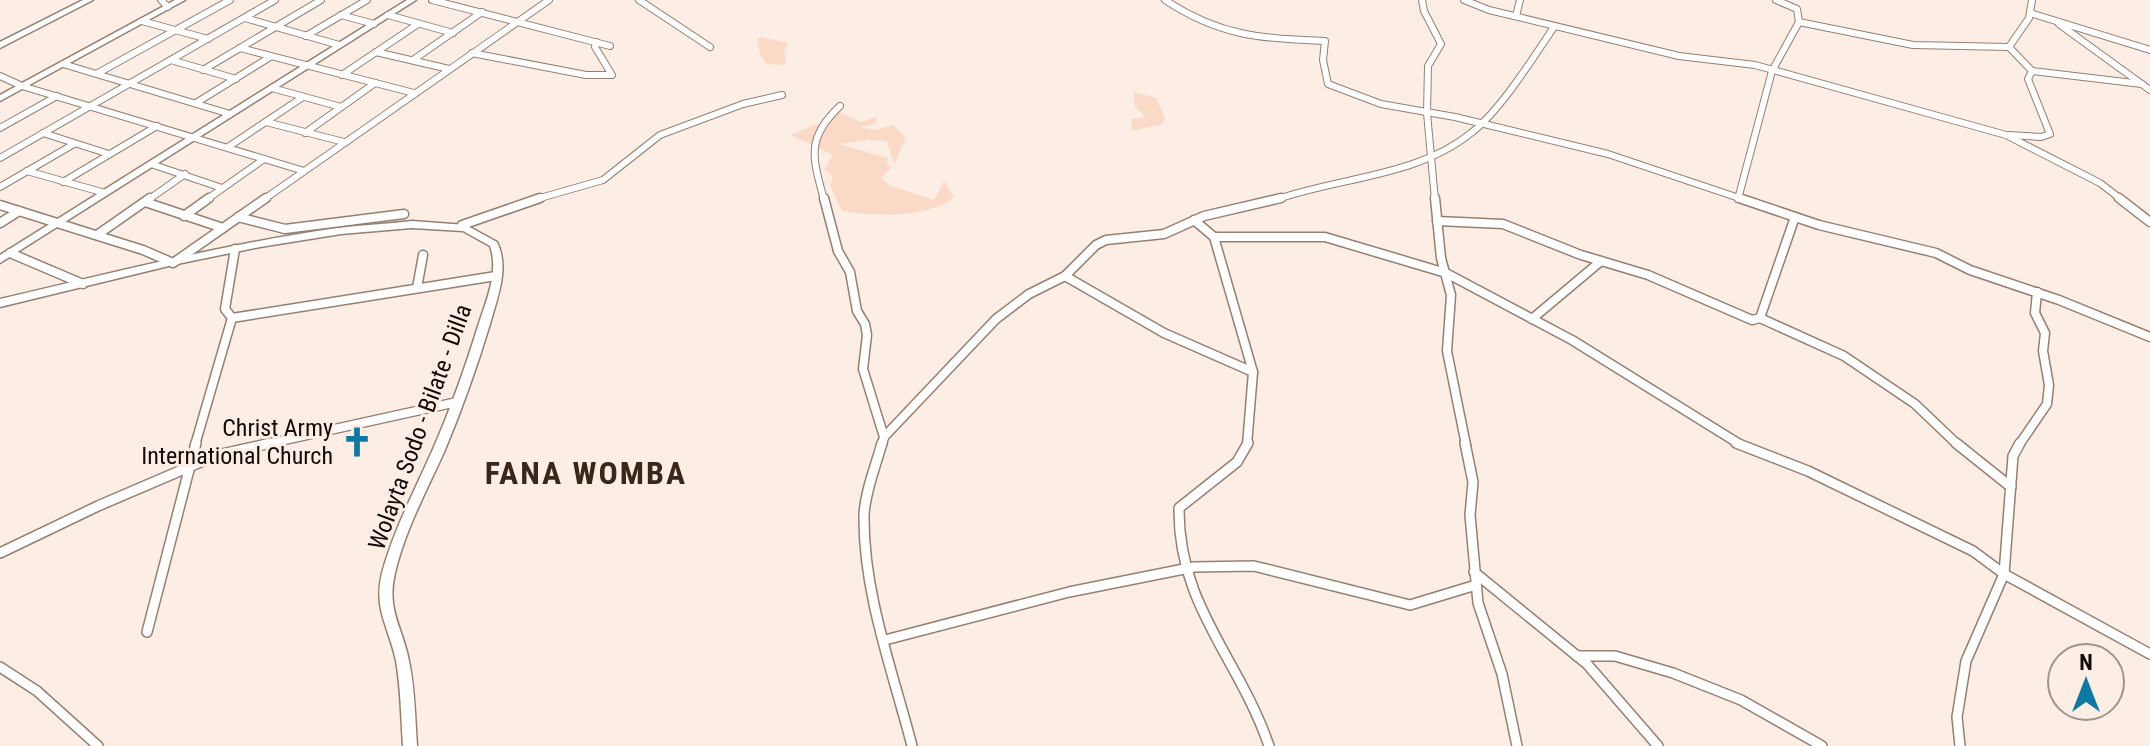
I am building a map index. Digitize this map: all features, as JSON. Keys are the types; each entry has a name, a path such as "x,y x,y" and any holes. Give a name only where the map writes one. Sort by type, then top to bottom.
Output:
{"main road":[{"path":"0,45 89,0"},
{"path":"0,98 142,21 164,4 181,0"},
{"path":"0,260 412,0"},
{"path":"0,303 235,249 379,226 462,225"},
{"name":"Wolayta Sodo - Bilate - Dilla","path":"410,746 400,647 386,618 385,590 457,402 488,313 496,276 498,260 494,243 482,232 462,225"}],"street":[{"path":"98,73 230,0"},
{"path":"0,158 275,0"},
{"path":"203,70 321,0"},
{"path":"305,36 367,0"},
{"path":"432,0 610,46"},
{"path":"450,5 457,0"},
{"path":"0,205 173,263 546,0"},
{"path":"639,0 710,47"},
{"path":"1165,0 1203,23 1237,33 1271,39 1325,41 1323,60 1328,84 1381,104 1608,154 1795,217 1936,253 1970,270 2037,292 2150,337"},
{"path":"1422,0 1441,44 1428,66 1427,113 1441,258 1451,295 1447,351 1473,482 1470,515 1474,572 1478,603 1502,674 1517,746"},
{"path":"1464,0 1554,27 1679,56 1742,62 1871,95 2006,135 2100,183 2150,222"},
{"path":"1516,16 1520,0"},
{"path":"1738,199 1772,71 1799,22 1797,9 1776,0"},
{"path":"2009,47 2024,28 2032,0"},
{"path":"413,60 482,12"},
{"path":"2030,13 2150,50"},
{"path":"341,15 374,24"},
{"path":"388,15 453,33"},
{"path":"245,18 339,45"},
{"path":"2052,20 2150,90"},
{"path":"142,21 208,39"},
{"path":"1799,22 1913,45 2009,47 2032,71 2143,84"},
{"path":"342,75 418,24"},
{"path":"912,746 875,604 864,512 884,437 996,319 1029,294 1065,276 1096,245 1106,240 1164,234 1194,220 1270,202 1308,188 1396,169 1431,156 1472,133 1522,75 1554,27"},
{"path":"472,53 586,75 612,75 595,47 596,42"},
{"path":"240,48 414,93"},
{"path":"376,52 449,69"},
{"path":"196,103 270,57"},
{"path":"171,60 236,79"},
{"path":"63,64 230,114"},
{"path":"2006,135 2041,137 2050,134 2028,79 2032,71"},
{"path":"0,76 22,86 304,171"},
{"path":"305,133 375,83"},
{"path":"272,88 341,107"},
{"path":"462,225 512,206 603,180 660,135 743,104 782,95"},
{"path":"0,128 57,96"},
{"path":"228,147 303,97"},
{"path":"840,106 826,119 816,136 814,163 838,251 850,272 857,311 865,324 867,335 863,369 884,437"},
{"path":"266,122 344,142"},
{"path":"63,182 157,126"},
{"path":"43,133 109,154"},
{"path":"0,187 74,144"},
{"path":"184,216 264,159"},
{"path":"151,164 222,188"},
{"path":"27,171 105,193"},
{"path":"97,235 185,174"},
{"path":"145,202 223,228"},
{"path":"0,223 19,211"},
{"path":"238,217 285,229 404,214"},
{"path":"1760,318 1795,217"},
{"path":"1194,220 1214,237 1253,372 1249,442 1237,462 1179,508 1176,534 1181,566 1198,608 1251,697 1269,746"},
{"path":"1437,221 1503,224 1648,275 1744,318 1760,318 1844,356 1915,404 1961,448 2011,487"},
{"path":"1214,237 1325,237 1446,273 1617,367 1733,442 1808,471 1973,551 2004,574 2150,654"},
{"path":"232,318 225,309 235,249"},
{"path":"10,253 84,284"},
{"path":"417,288 423,255"},
{"path":"1532,319 1601,261"},
{"path":"232,318 496,276"},
{"path":"1065,276 1164,333 1253,372"},
{"path":"1960,746 1957,717 1966,661 2004,574 2013,456 2031,424 2047,404 2049,385 2043,351 2045,333 2035,313 2037,292"},
{"path":"147,632 205,407 232,318"},
{"path":"0,553 192,464 242,449 457,402"},
{"path":"885,640 1043,598 1181,566 1228,563 1254,566 1410,605 1476,585"},
{"path":"1474,572 1577,656 1658,746"},
{"path":"1577,656 1615,656 1673,673 1741,700 1822,746"},
{"path":"0,667 37,691 98,746"}],"shaded area":[{"path":"761,37 787,43 784,51 786,62 783,65 767,64 760,55 757,39"},
{"path":"1133,92 1157,98 1165,119 1162,124 1132,131 1131,119 1146,117 1135,107"},
{"path":"836,111 862,122 877,116 875,124 860,127 876,130 893,125 906,138 894,165 887,141 839,144 888,158 887,164 891,168 881,178 891,186 934,200 944,181 954,196 932,209 917,212 885,215 842,211 830,186 833,176 824,170 833,155 791,135 816,124 827,128"}],"place":[{"name":"Christ Army International Church","path":"357,442"}],"district":[{"name":"FANA WOMBA","path":"586,473"}]}
